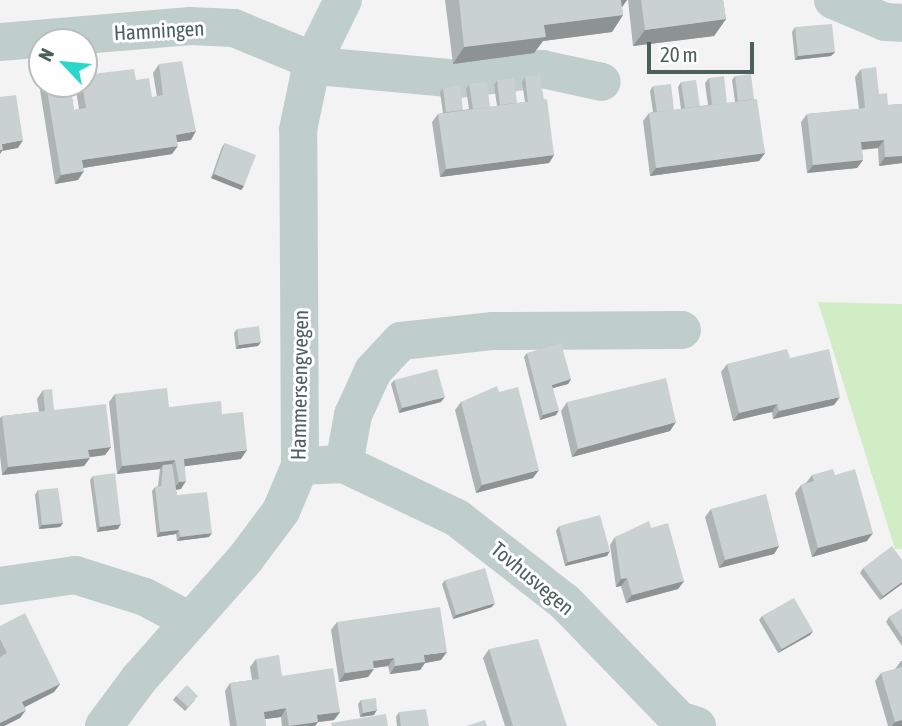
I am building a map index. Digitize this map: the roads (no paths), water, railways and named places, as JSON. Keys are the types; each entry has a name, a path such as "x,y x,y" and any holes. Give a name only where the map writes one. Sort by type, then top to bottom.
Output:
{"street":[{"name":"Hammersengvegen","path":"104,726 281,511 300,466 298,130 312,63 343,0"},
{"path":"833,0 885,22 902,23"},
{"name":"Hamningen","path":"0,41 190,26 234,29 312,63"},
{"path":"312,63 459,79 542,69 602,82"},
{"path":"344,464 353,415 373,371 401,341 493,331 682,330"},
{"name":"Tovhusvegen","path":"300,466 344,464 425,499 489,542 565,602 679,720 697,726"},
{"path":"0,586 75,575 145,597 190,621"}]}
